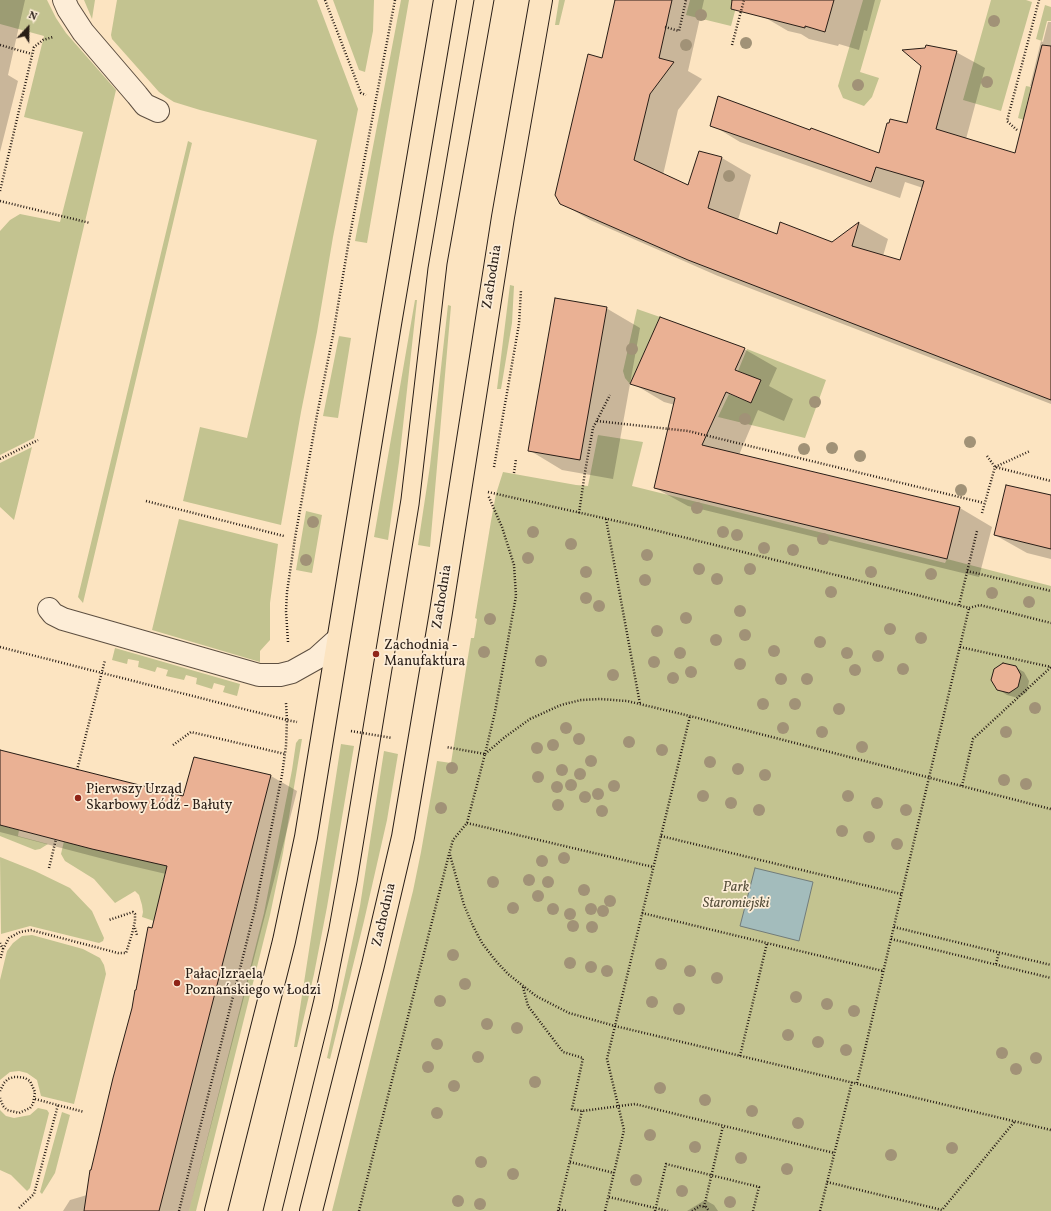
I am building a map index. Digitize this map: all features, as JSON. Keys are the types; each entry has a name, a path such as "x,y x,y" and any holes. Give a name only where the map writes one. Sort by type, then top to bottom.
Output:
{"main road":[{"path":"216,1211 261,1032 293,899 306,837 391,317 445,0"},
{"name":"Zachodnia","path":"311,1211 375,958 403,837 441,612 501,225 541,0"}],"lane":[{"path":"64,0 83,32 145,105 158,111"},
{"path":"48,609 53,614 63,619 259,675 287,674 303,667 317,658 338,639"}],"path":[{"path":"326,0 361,93 366,95"},
{"path":"179,1211 255,909 285,754 287,720 286,693 289,650 286,611 287,592 295,538 333,334 350,232 395,0"},
{"path":"666,28 679,31 686,0"},
{"path":"732,45 744,0"},
{"path":"1017,130 1007,121 1039,0"},
{"path":"0,191 32,54 34,47 43,40"},
{"path":"0,45 32,54"},
{"path":"0,201 90,223"},
{"path":"494,470 519,324 521,289"},
{"path":"579,513 585,472 594,428 610,395"},
{"path":"597,421 688,431 984,503"},
{"path":"0,459 38,440"},
{"path":"982,512 995,468 1030,451"},
{"path":"987,456 995,468 1051,481"},
{"path":"514,473 516,459"},
{"path":"359,1211 449,854 453,840 467,823 485,754 495,712 516,596 514,565 502,527 487,492 489,484"},
{"path":"487,492 606,519 970,608 980,605 1051,623"},
{"path":"146,501 284,536"},
{"path":"606,519 640,704"},
{"path":"959,605 977,531"},
{"path":"967,571 1051,591"},
{"path":"857,1083 970,608"},
{"path":"77,770 108,646 114,633"},
{"path":"0,647 287,720 301,722"},
{"path":"960,647 1051,667"},
{"path":"962,786 973,739 1051,667"},
{"path":"485,754 530,719 561,705 581,700 600,699 627,701 1051,809"},
{"path":"605,1211 624,1130 607,1059 690,716"},
{"path":"173,745 191,732 285,754"},
{"path":"356,732 386,737"},
{"path":"444,747 485,754"},
{"path":"467,823 653,867"},
{"path":"661,836 902,894"},
{"path":"49,868 56,839"},
{"path":"449,854 464,904 482,943 508,974 522,986 536,996 569,1013 615,1026 1051,1130"},
{"path":"0,960 3,949 9,938 20,932 31,930 118,953 126,953 134,926 135,914 132,912 109,920"},
{"path":"642,913 883,971"},
{"path":"894,927 1051,965"},
{"path":"891,939 1051,978"},
{"path":"0,943 3,949"},
{"path":"740,1056 767,943"},
{"path":"996,964 999,952"},
{"path":"522,986 528,1006 563,1052 583,1058 572,1109 582,1111 618,1105 635,1104 834,1153"},
{"path":"0,1091 8,1079 14,1077 25,1078 34,1086 35,1099 30,1108 19,1113 7,1110 3,1106 0,1098"},
{"path":"820,1211 852,1082"},
{"path":"35,1099 84,1112"},
{"path":"19,1208 34,1194 58,1105"},
{"path":"566,1211 558,1210 582,1111"},
{"path":"827,1182 942,1210 1014,1121"},
{"path":"704,1207 724,1126"},
{"path":"570,1162 614,1173"},
{"path":"655,1210 666,1164 759,1186 753,1211"},
{"path":"609,1197 655,1210 668,1211"},
{"path":"692,1211 700,1206 706,1207 709,1211"}],"green space":[{"path":"0,0 47,0 66,33 116,90 34,438 0,455 0,231 10,220 20,214 60,222 83,132 24,117 44,36 0,24"},
{"path":"84,0 95,0 92,19"},
{"path":"117,0 317,0 358,109 333,237 281,525 183,501 200,427 247,438 317,140 200,110 174,102 166,97 159,92 112,39 111,35"},
{"path":"333,0 374,0 373,31 365,72 359,70"},
{"path":"401,0 409,0 367,243 355,241"},
{"path":"559,0 565,0 559,25 555,25"},
{"path":"690,0 738,0 731,26 686,15"},
{"path":"863,0 881,0 860,72 879,78 872,97 864,106 843,98 838,86"},
{"path":"991,0 1026,0 1032,2 1001,111 963,100"},
{"path":"1045,5 1051,7 1051,21 1047,21 1042,41 1036,39"},
{"path":"1026,86 1031,87 1026,107 1048,112 1051,128 1018,118"},
{"path":"188,141 192,143 83,603 78,597"},
{"path":"510,285 514,286 512,323 501,389 497,389"},
{"path":"415,300 417,300 399,462 388,540 374,537"},
{"path":"448,305 451,306 430,547 418,545 430,466"},
{"path":"637,309 660,317 630,384 625,378 623,371"},
{"path":"339,336 351,338 338,418 323,416"},
{"path":"747,349 826,380 805,438 718,417 729,394 751,403 760,380 738,371"},
{"name":"Park Staromiejski","path":"598,435 643,442 632,486 945,563 947,559 1051,586 1051,1211 332,1211 413,891 437,761 451,763 471,638 474,638 477,619 475,618 491,521 496,494 503,472 588,486"},
{"path":"32,447 14,520 0,507 0,463"},
{"path":"306,511 322,515 312,573 296,570"},
{"path":"179,519 278,544 270,603 270,640 260,651 260,662 152,630"},
{"path":"115,648 240,684 237,696 223,692 225,686 214,683 212,689 196,684 197,678 186,675 184,680 166,676 168,670 157,667 155,672 138,667 139,661 128,659 127,664 112,660"},
{"path":"299,739 302,739 283,853 270,915 196,1211 189,1211 264,913 296,743"},
{"path":"341,744 354,746 327,907 314,974 297,1047 294,1047"},
{"path":"384,751 398,754 387,820 330,1059 327,1058 360,906"},
{"path":"0,825 19,830 18,836 48,844 35,850 0,836"},
{"path":"64,841 141,860 171,851 154,921 142,917 142,905 139,895 135,891 115,903 94,879 65,861 61,854"},
{"path":"0,857 35,871 70,888 92,911 104,938 103,941 99,943 30,926 1,934"},
{"path":"32,935 83,949 100,958 104,965 106,974 74,1104 41,1096 37,1080 27,1073 19,1071 10,1072 0,1080 0,980 7,951 13,943 22,936"},
{"path":"38,1108 47,1110 49,1113 30,1188 27,1191 11,1175 0,1170 0,1110 6,1116 14,1118 30,1115"},
{"path":"62,1112 70,1115 55,1173 42,1194 40,1192"}],"water":[{"path":"755,868 813,882 799,941 740,926"}],"building":[{"path":"615,0 672,0 659,58 674,62 650,94 634,160 688,185 699,151 722,157 708,208 777,234 780,222 832,242 859,222 852,246 900,260 924,181 876,167 871,182 710,126 718,96 810,130 811,128 879,153 887,123 889,123 890,119 907,123 921,66 902,50 925,48 926,45 957,51 936,129 1015,153 1042,45 1051,46 1051,400 688,260 560,204 555,195 588,54 602,58"},
{"path":"732,0 834,0 825,32 731,9"},
{"path":"555,298 607,307 580,460 528,451"},
{"path":"660,317 745,348 735,370 761,380 751,403 726,392 702,445 960,507 947,559 654,488 675,398 630,384"},
{"path":"1006,485 1051,495 1051,549 994,535"},
{"path":"1003,663 1016,666 1021,675 1018,687 1009,693 997,690 991,680 994,669"},
{"name":"Pałac Izraela Poznańskiego w Łodzi","path":"0,750 183,796 194,757 271,775 159,1211 84,1211 90,1170 132,1008 148,927 152,928 167,866 92,849 0,825"}],"tram line":[{"path":"263,1211 314,999 339,872 401,499 428,268 474,0"},
{"path":"282,1211 332,1008 357,882 419,505 447,264 494,0"}],"place":[{"name":"Zachodnia - Manufaktura","path":"376,654"},
{"name":"Pierwszy Urząd Skarbowy Łódź - Bałuty","path":"78,798"},
{"name":"Pałac Izraela Poznańskiego w Łodzi","path":"177,983"}]}
